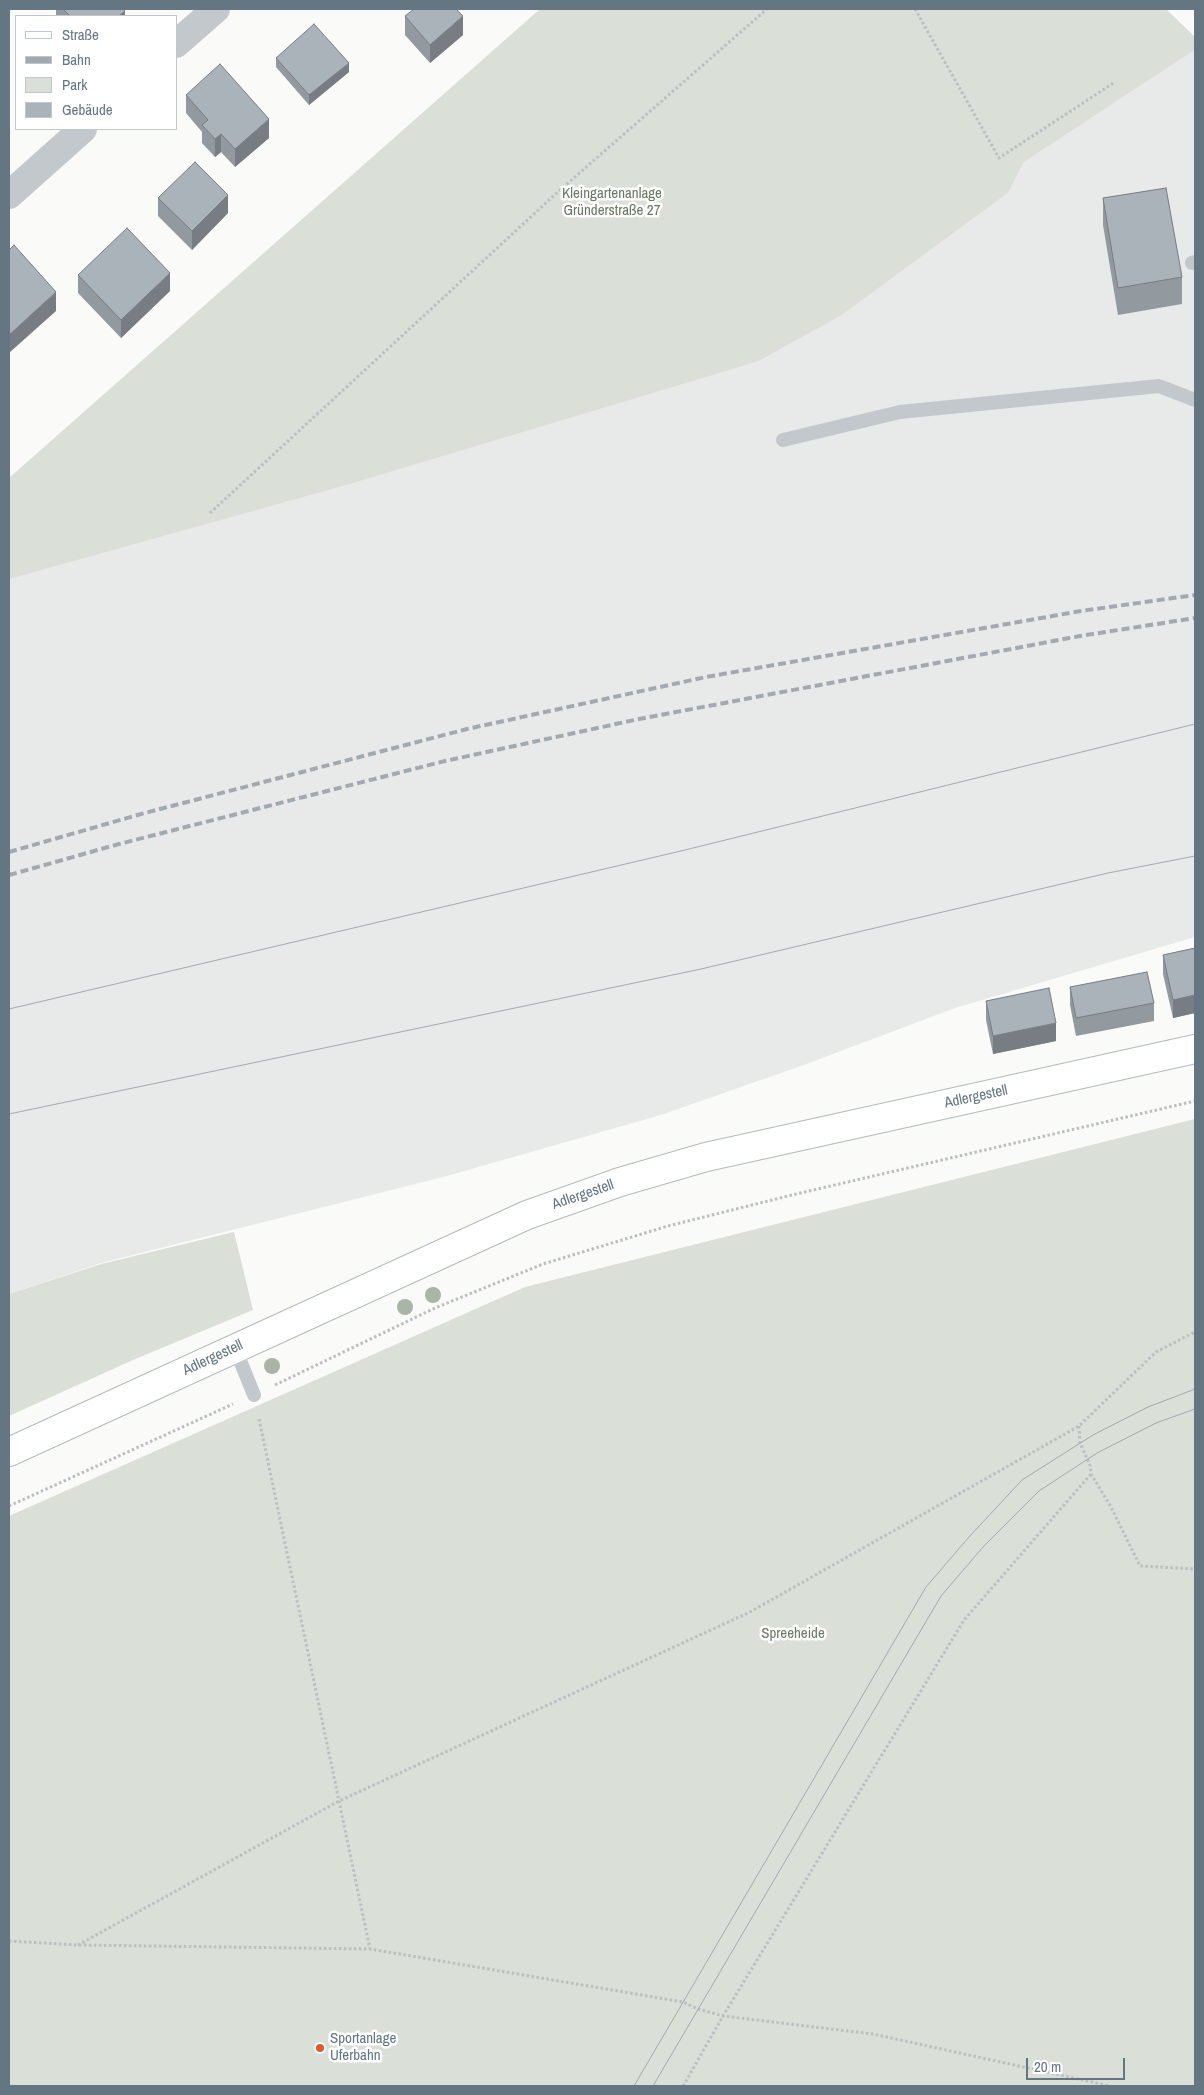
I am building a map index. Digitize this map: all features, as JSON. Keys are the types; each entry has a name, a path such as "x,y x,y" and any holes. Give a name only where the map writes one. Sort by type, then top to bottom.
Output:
{"main road":[{"name":"Adlergestell","path":"9,1452 527,1215 620,1182 706,1157 1195,1049"}],"street":[{"path":"178,42 216,9"},
{"path":"9,196 82,130"}],"lane":[{"path":"783,440 900,412 1159,386 1195,400"},
{"path":"234,1348 254,1395"}],"path":[{"path":"210,513 553,197 767,9"},
{"path":"915,9 999,158 1116,82"},
{"path":"9,1506 254,1395 435,1308 543,1264 668,1226 792,1195 1195,1101"},
{"path":"78,1945 339,1801 750,1612 1079,1426 1156,1352 1195,1332"},
{"path":"254,1395 370,1949"},
{"path":"1079,1426 1080,1443 1090,1465 1091,1474 1111,1507 1140,1566 1195,1569"},
{"path":"683,2086 723,2016 964,1620 1091,1474"},
{"path":"9,1941 78,1945 370,1949 683,2002 698,2009 723,2016 873,2034 1110,2086"}],"shaded area":[{"path":"1195,50 1195,937 955,1008 801,1066 661,1115 447,1176 101,1263 9,1294 9,573 759,361 842,315 1008,193 1024,162"}],"green space":[{"name":"Kleingartenanlage Gründerstraße 27","path":"540,9 1166,9 1195,37 1195,50 1024,162 1008,193 842,315 759,361 346,485 9,579 9,478"},
{"name":"Spreeheide","path":"1195,1119 1195,2086 9,2086 9,1516 525,1287"},
{"path":"234,1232 253,1310 133,1360 9,1416 9,1294 101,1264"}],"building":[{"path":"63,9 123,9 125,11 120,15 69,15"},
{"path":"414,9 456,9 463,16 430,45 405,16"},
{"path":"314,24 349,63 309,95 276,58"},
{"path":"220,64 269,119 235,149 221,134 215,139 202,125 208,120 186,95"},
{"path":"195,162 228,195 192,231 158,198"},
{"path":"1166,188 1182,277 1118,288 1103,198"},
{"path":"127,228 170,273 121,320 78,275"},
{"path":"14,245 56,292 9,335 9,250"},
{"path":"1195,948 1195,995 1173,1000 1163,955"},
{"path":"1147,972 1154,1003 1076,1018 1070,987"},
{"path":"1049,988 1056,1023 993,1036 986,1001"}],"tram line":[{"path":"9,1009 685,850 1195,724"},
{"path":"9,1114 701,969 1108,873 1195,856"},
{"path":"634,2086 926,1587 1022,1480 1093,1435 1148,1407 1195,1389"},
{"path":"653,2086 941,1596 983,1547 1039,1491 1097,1453 1156,1423 1195,1409"}],"railway":[{"path":"9,852 141,814 467,729 706,677 1081,611 1195,595"},
{"path":"9,875 119,844 445,761 639,719 1080,636 1195,618"}],"place":[{"name":"Sportanlage Uferbahn","path":"320,2048"}]}
